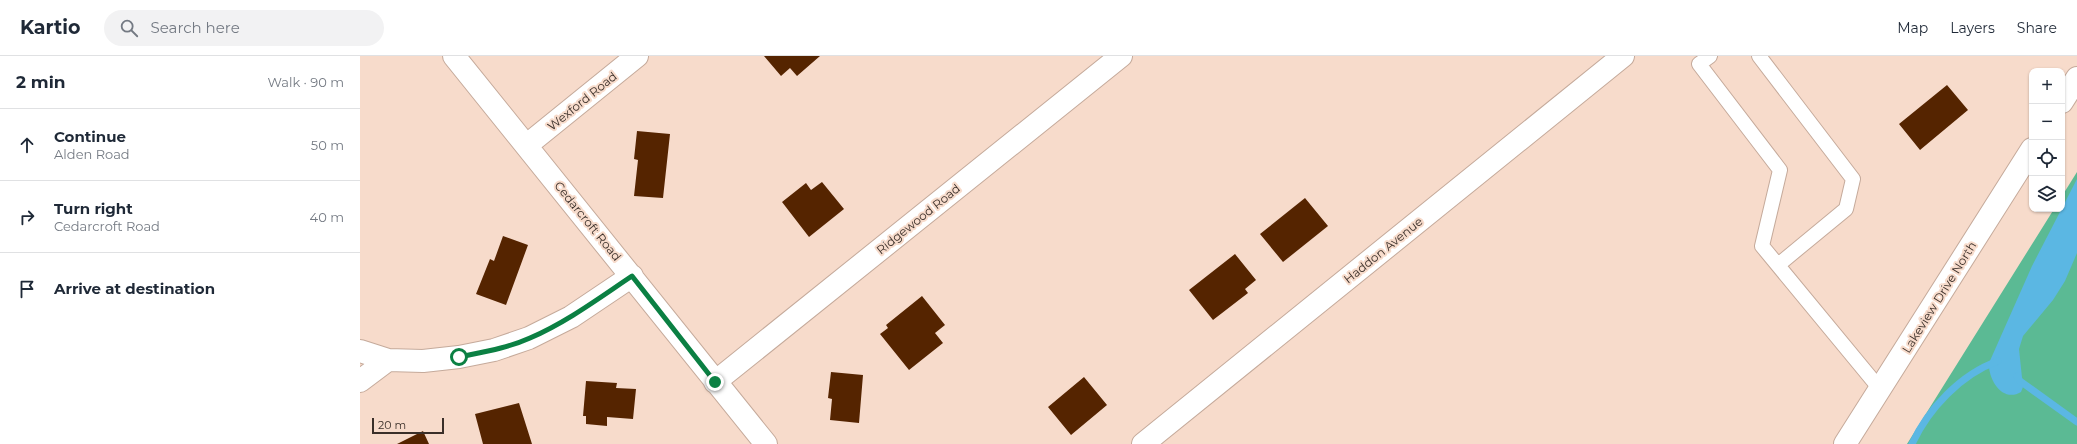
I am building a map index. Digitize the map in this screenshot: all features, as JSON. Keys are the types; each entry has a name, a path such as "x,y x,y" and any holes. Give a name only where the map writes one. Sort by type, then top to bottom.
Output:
{"street":[{"name":"Cedarcroft Road","path":"454,56 766,444"},
{"name":"Wexford Road","path":"527,145 637,56"},
{"name":"Ridgewood Road","path":"715,382 1121,56"},
{"name":"Haddon Avenue","path":"1143,444 1623,56"},
{"path":"2065,97 2077,78"},
{"name":"Lakeview Drive North","path":"1845,444 2029,154"},
{"path":"360,351 388,360 423,361 459,357 494,350 529,338 571,317 632,276"},
{"path":"360,381 388,360"}],"lane":[{"path":"1710,56 1699,64 1780,170 1762,246 1880,389"},
{"path":"1759,56 1853,178 1846,209 1778,265"}],"green space":[{"path":"2077,172 2077,444 1907,444 2052,212 2065,212 2065,191"}],"water":[{"path":"2077,179 2077,253 2065,281 2053,300 2023,336 2019,349 2023,387 2021,392 2014,395 2008,394 2003,392 1994,383 1989,370 1989,363 2032,266 2060,212 2065,212 2065,202"}],"building":[{"path":"764,56 820,56 797,76 790,68 781,76"},
{"path":"1947,85 1968,110 1920,150 1899,124"},
{"path":"637,131 670,134 663,198 634,196 638,160 634,159"},
{"path":"822,182 844,209 809,237 782,202 806,183 811,190"},
{"path":"1305,198 1328,226 1283,262 1260,234"},
{"path":"503,236 528,245 506,305 476,294 490,259 494,261"},
{"path":"1235,254 1256,280 1245,289 1248,293 1213,320 1189,290"},
{"path":"922,296 945,325 935,333 943,343 909,370 880,334 888,328 886,325"},
{"path":"831,372 863,375 859,423 830,420 832,399 828,398"},
{"path":"1084,377 1107,405 1071,435 1048,407"},
{"path":"586,381 617,383 616,388 636,389 633,419 607,417 607,426 586,424 586,416 583,416"},
{"path":"519,403 532,444 483,444 475,414"},
{"path":"423,431 429,444 397,444"}],"waterway":[{"path":"1912,444 1927,418 1947,394 1971,375 1998,361"},
{"path":"2017,376 2020,381 2077,422"}],"route":[{"path":"459,357 494,350 529,338 571,317 632,276 715,382"}]}
